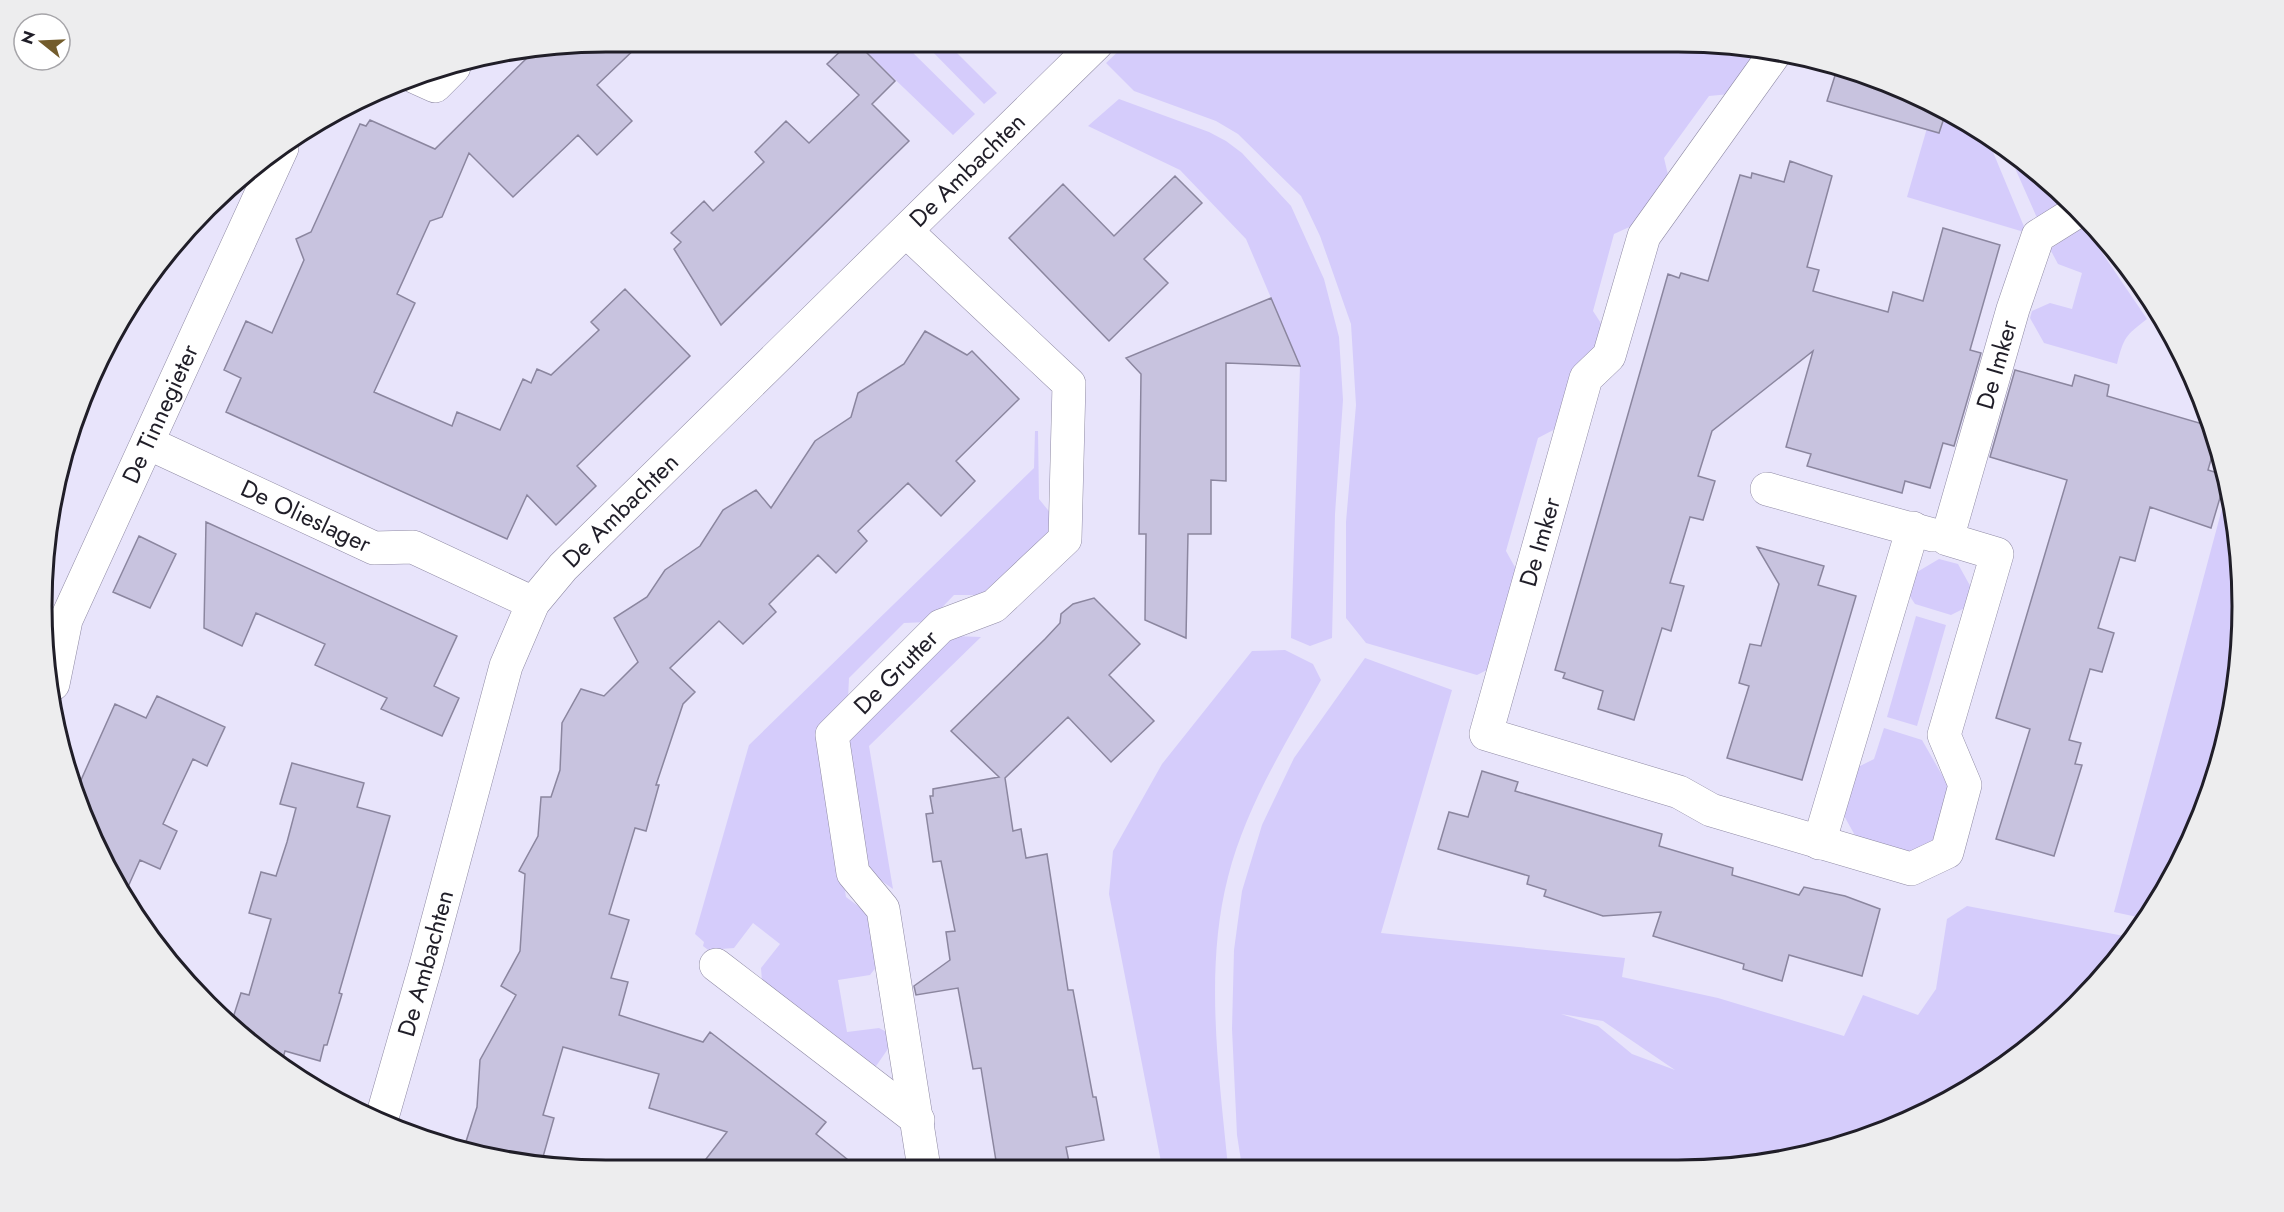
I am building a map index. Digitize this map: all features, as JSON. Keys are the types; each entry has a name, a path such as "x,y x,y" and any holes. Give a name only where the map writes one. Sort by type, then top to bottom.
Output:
{"street":[{"name":"De Ambachten","path":"384,1112 428,961 506,666 533,603 563,567 1087,53"},
{"name":"De Imker","path":"1767,489 1913,528 1997,554 1944,735 1965,785 1947,852 1911,869 1712,810 1679,792 1486,734 1586,378 1609,356 1644,236 1770,60"},
{"path":"427,82 435,86 444,77"},
{"name":"De Tinnegieter","path":"56,668 66,620 276,162"},
{"name":"De Imker","path":"1947,539 2013,309 2038,236 2070,216"},
{"name":"De Grutter","path":"906,231 1069,384 1065,539 994,606 941,626 832,735 854,873 883,909 923,1160"},
{"name":"De Olieslager","path":"148,443 374,548 413,547 533,603"},
{"path":"1819,843 1913,528"},
{"path":"716,965 918,1120"}],"shaded area":[{"path":"867,53 913,53 975,114 953,135"},
{"path":"934,53 957,53 997,93 984,104"},
{"path":"1116,53 1678,53 1756,58 1730,94 1709,96 1664,158 1669,179 1636,224 1614,234 1593,311 1604,328 1596,353 1577,364 1559,427 1538,438 1506,551 1517,571 1489,669 1477,675 1366,643 1346,618 1346,522 1356,405 1351,324 1320,236 1301,196 1238,134 1216,121 1134,91 1106,63"},
{"path":"1119,99 1209,132 1242,153 1291,206 1324,279 1339,337 1343,400 1335,514 1332,638 1310,646 1291,638 1300,366 1246,239 1180,170 1088,126"},
{"path":"1931,114 1992,150 2025,229 2024,232 1907,197"},
{"path":"2014,166 2059,205 2038,220"},
{"path":"2082,228 2095,242 2147,319 2126,338 2117,364 2044,343 2030,318 2032,311 2050,303 2072,309 2082,273 2058,264 2050,249"},
{"path":"1035,431 1038,431 1039,499 1052,515 1052,529 985,595 954,595 928,622 904,623 849,678 848,699 818,729 846,897 869,914 877,966 870,975 838,980 847,1032 879,1028 889,1033 890,1046 874,1069 762,981 761,968 780,944 753,923 734,948 721,949 716,956 703,946 704,942 695,934 749,745 1034,468"},
{"path":"2222,507 2227,534 2232,606 2227,678 2213,749 2189,818 2157,883 2136,917 2114,912"},
{"path":"1939,559 1958,564 1973,591 1969,606 1951,615 1915,604 1907,592 1912,575"},
{"path":"1916,616 1946,625 1917,726 1887,717"},
{"path":"953,636 981,637 869,746 893,889 869,872 848,740"},
{"path":"1285,650 1313,664 1321,680 1281,751 1245,825 1228,877 1221,912 1215,985 1218,1058 1227,1160 1161,1160 1109,894 1113,851 1162,764 1252,651"},
{"path":"1365,658 1452,690 1381,933 1625,958 1622,977 1718,998 1844,1036 1863,995 1918,1015 1936,989 1947,919 1967,906 2122,936 2094,971 2043,1022 1986,1066 1923,1102 1890,1117 1821,1141 1750,1155 1678,1160 1241,1160 1237,1135 1232,1029 1234,950 1242,891 1262,825 1294,758","holes":["1561,1014 1603,1021 1675,1070 1632,1054 1598,1026"]},
{"path":"1884,728 1922,740 1950,789 1936,840 1908,853 1857,839 1843,814 1856,768 1874,759"}],"building":[{"path":"630,53 597,85 632,121 597,155 578,135 513,197 469,153 442,217 430,221 397,294 415,303 374,392 452,426 457,412 500,430 523,379 531,383 537,369 551,375 599,330 591,322 625,289 690,356 577,466 596,486 556,525 527,495 507,539 226,412 241,378 224,370 246,321 272,333 304,260 296,239 311,232 360,124 366,126 370,120 435,149 527,58 570,54"},
{"path":"838,53 867,53 895,81 872,104 909,141 721,325 674,249 681,242 671,233 704,201 713,211 764,162 755,152 786,121 809,143 859,95 827,64"},
{"path":"1835,75 1890,95 1943,121 1939,133 1827,101"},
{"path":"1790,161 1832,176 1807,267 1819,270 1813,291 1888,312 1893,292 1923,301 1943,228 2000,245 1970,350 1981,353 1954,446 1943,443 1930,488 1905,481 1902,493 1807,466 1811,454 1786,447 1813,351 1712,431 1698,476 1715,481 1703,520 1690,517 1670,583 1684,586 1671,631 1662,628 1634,720 1598,709 1603,691 1563,678 1565,673 1555,670 1668,274 1679,278 1681,273 1708,281 1740,175 1751,178 1752,173 1784,182"},
{"path":"1175,176 1202,203 1144,259 1168,283 1109,341 1009,238 1063,184 1114,236"},
{"path":"1271,298 1300,366 1226,363 1226,481 1211,480 1211,534 1188,534 1186,638 1145,620 1146,534 1139,534 1141,374 1126,358"},
{"path":"925,331 967,355 972,351 1019,399 956,461 975,481 941,516 908,483 858,531 867,541 836,573 818,555 769,604 776,612 743,644 719,621 670,668 695,692 683,704 656,785 659,785 646,831 635,828 609,914 629,920 611,978 628,982 619,1015 703,1042 710,1032 826,1122 816,1134 848,1160 705,1160 727,1132 649,1108 659,1074 563,1047 543,1115 554,1118 543,1156 466,1142 477,1107 480,1060 516,995 501,986 520,951 525,874 519,871 538,836 541,797 551,797 560,770 562,723 581,689 604,696 638,662 614,618 647,597 665,570 700,546 723,510 756,490 771,508 815,441 851,417 858,393 904,364"},
{"path":"2015,370 2072,386 2075,375 2109,385 2107,396 2200,423 2211,458 2208,470 2215,472 2221,496 2211,528 2150,507 2135,561 2120,557 2098,628 2114,633 2102,672 2090,669 2069,740 2081,743 2075,764 2082,765 2054,856 1996,839 2030,729 1996,718 2067,480 1990,457"},
{"path":"206,522 457,636 434,686 459,698 442,736 381,709 387,698 315,665 325,644 256,613 242,646 204,628"},
{"path":"139,536 176,554 150,608 113,592"},
{"path":"1757,547 1824,566 1818,585 1856,596 1802,780 1727,758 1749,686 1739,683 1750,644 1761,646 1779,584"},
{"path":"1094,598 1140,644 1109,675 1154,721 1111,762 1068,717 1005,778 1013,831 1021,829 1026,858 1047,854 1068,990 1073,990 1093,1097 1096,1097 1104,1140 1066,1147 1069,1160 996,1160 981,1068 973,1069 958,988 916,995 914,986 950,960 946,932 955,931 941,861 933,862 926,814 933,813 930,796 933,796 933,789 999,777 951,731 1045,639 1060,623 1061,614 1073,604"},
{"path":"157,696 225,727 207,766 193,759 178,791 163,824 177,831 160,869 140,860 129,886 95,818 81,780 115,704 146,718"},
{"path":"292,763 364,783 357,807 390,816 339,993 342,994 320,1061 285,1051 284,1056 234,1015 241,993 249,995 271,919 249,913 261,872 276,876 296,808 280,804"},
{"path":"1482,771 1518,782 1515,791 1662,834 1659,846 1733,868 1732,875 1799,895 1804,887 1845,896 1880,909 1862,976 1789,955 1782,981 1743,969 1744,964 1653,936 1661,912 1603,916 1544,896 1546,890 1527,884 1529,876 1438,849 1449,812 1468,817"}]}
